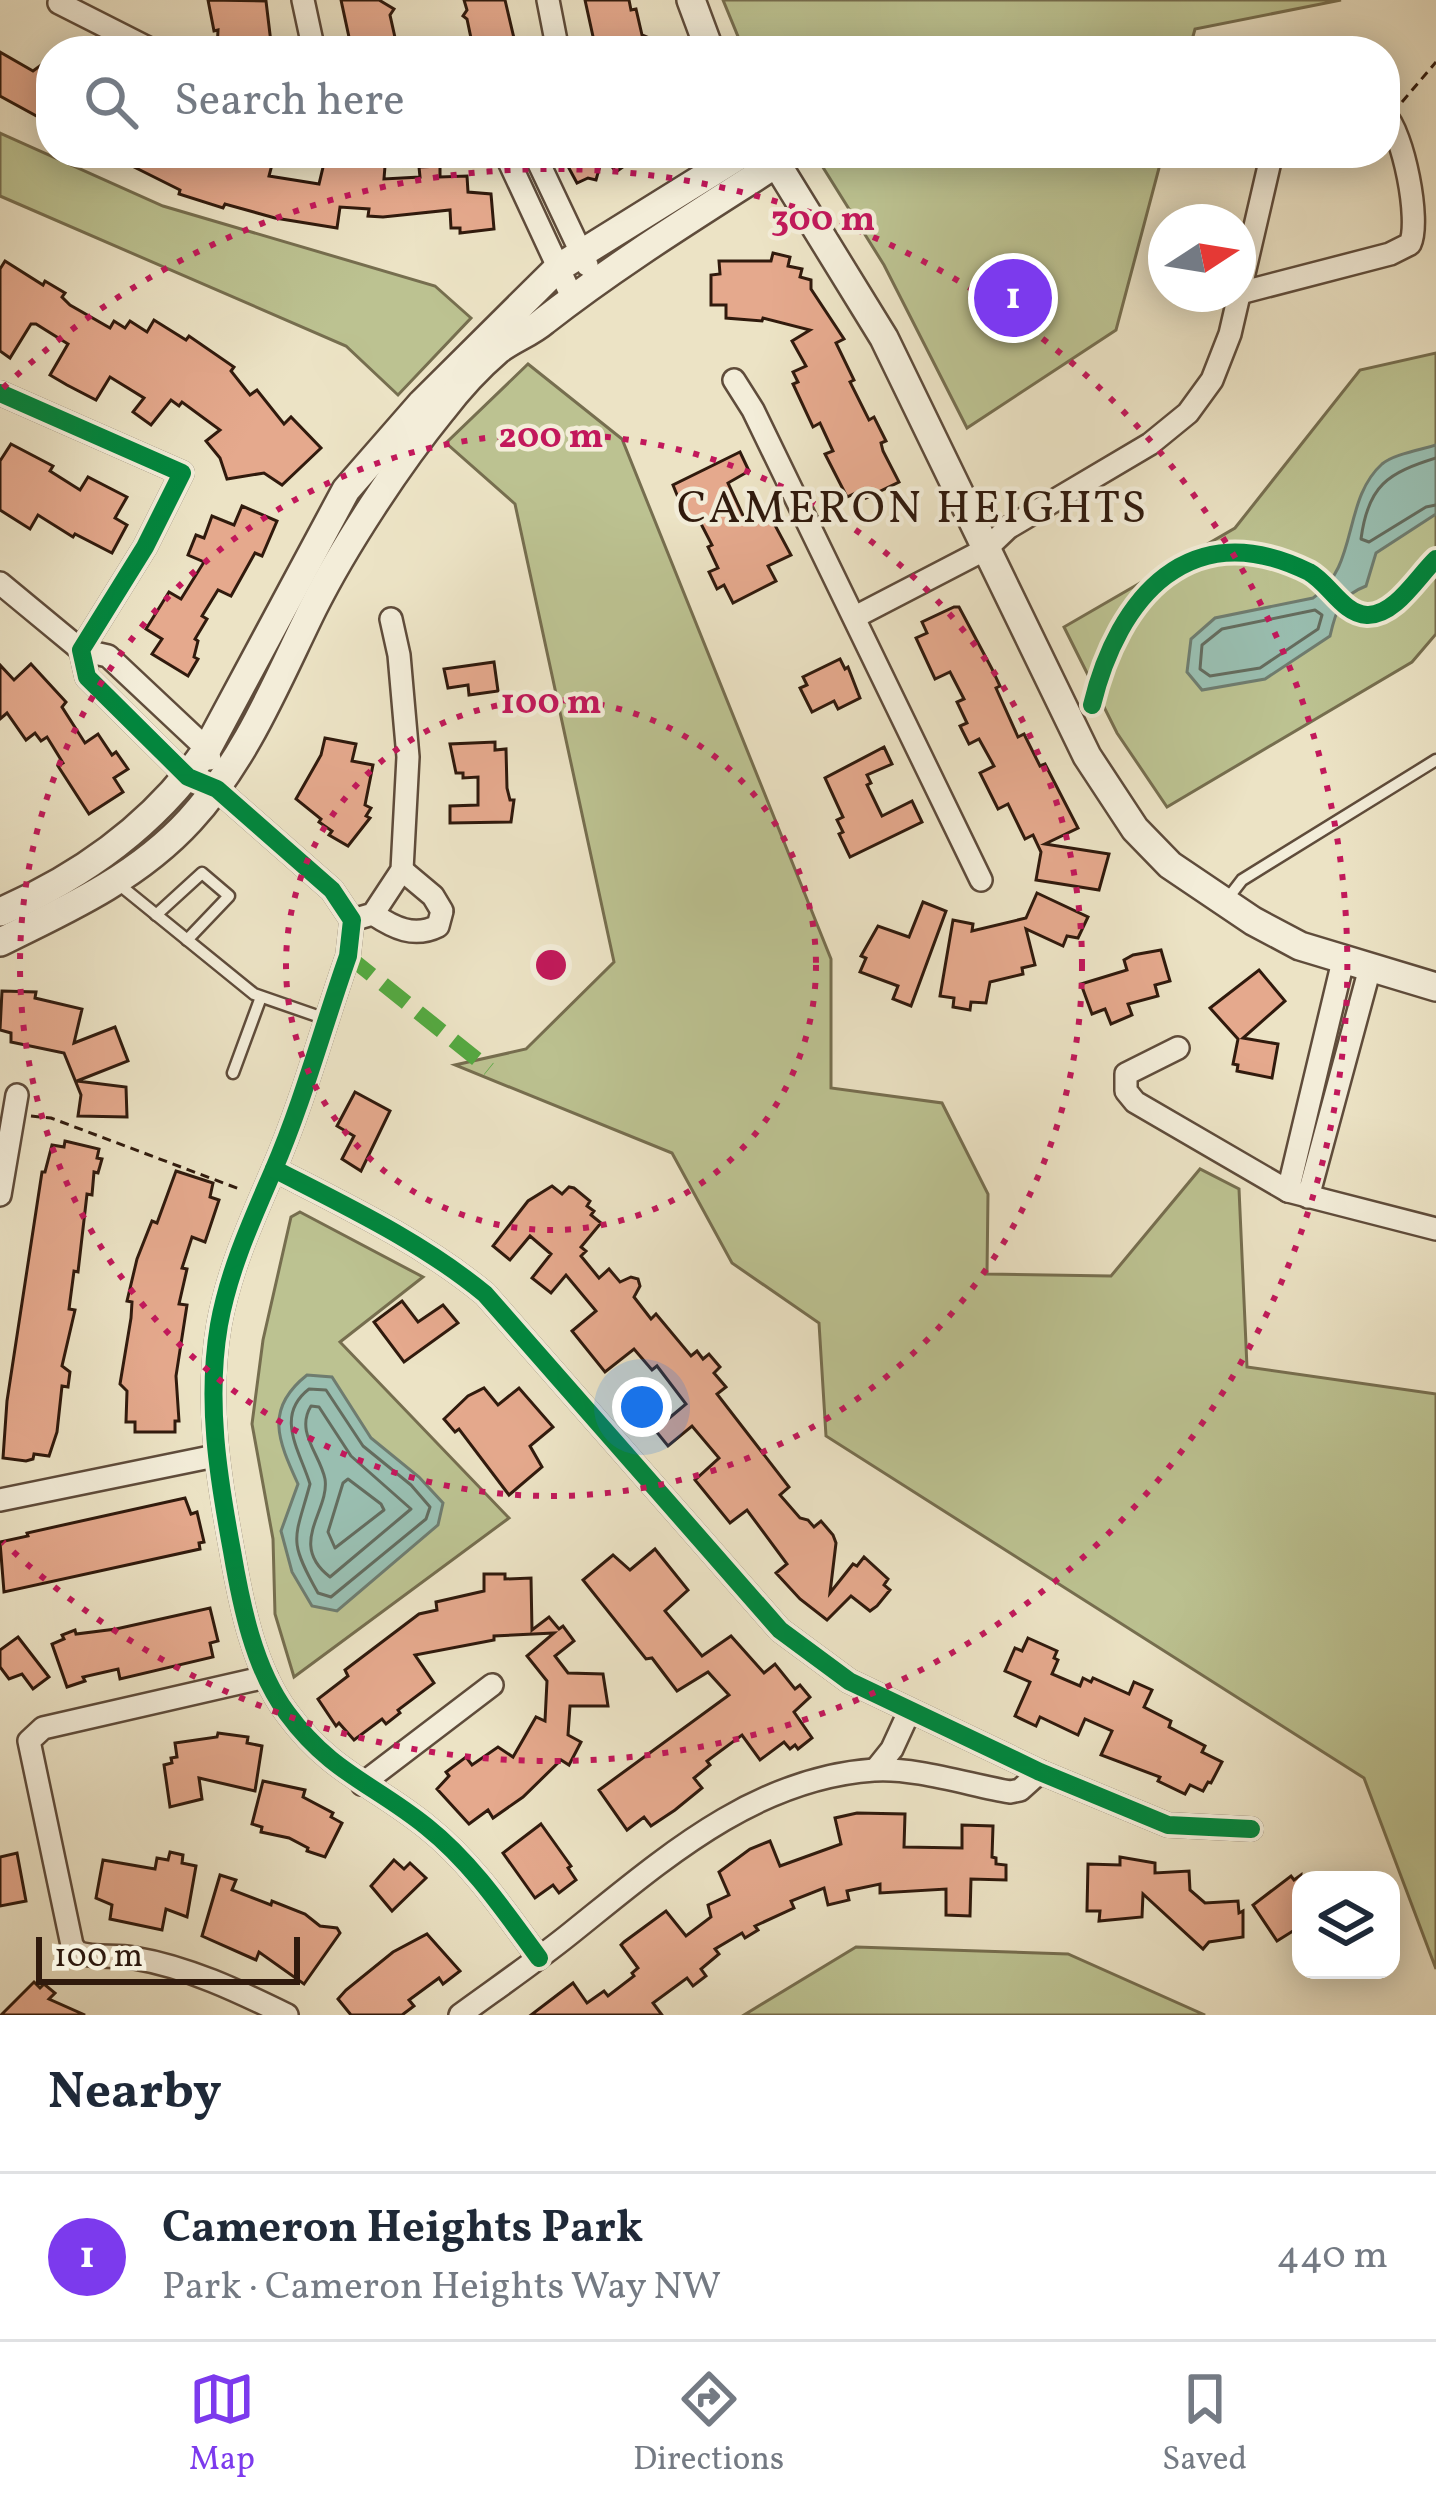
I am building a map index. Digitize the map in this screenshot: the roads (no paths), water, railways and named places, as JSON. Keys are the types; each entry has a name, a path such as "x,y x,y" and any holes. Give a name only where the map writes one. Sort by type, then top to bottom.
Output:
{"street":[{"path":"303,0 311,36"},
{"path":"548,0 555,36"},
{"path":"691,0 704,36"},
{"path":"59,2 125,36"},
{"path":"1256,289 1390,254 1410,244 1415,220 1400,142"},
{"path":"514,168 584,289"},
{"path":"539,168 570,261"},
{"path":"0,912 84,871 188,777 346,490 570,261 719,168"},
{"path":"497,338 541,324 759,168"},
{"path":"780,168 884,338 1106,790 1170,865 1223,904 1300,946 1436,987"},
{"path":"1256,223 1269,168"},
{"path":"855,617 986,550 1009,528 1150,444 1188,413 1221,359 1235,312"},
{"path":"734,380 753,410 981,880"},
{"path":"0,393 182,473 145,547 81,650 88,676 188,777 217,789 362,917 406,931 425,932 438,926 442,911 433,896 402,870"},
{"path":"0,941 115,881 187,824 217,789 278,685 315,604 431,408"},
{"path":"0,583 81,650 108,656 207,749 217,789"},
{"path":"391,619 408,757 402,870 362,917 274,1169 231,1272 218,1328 215,1456 239,1594 266,1677 284,1709 336,1767 423,1823 454,1850 539,1958"},
{"path":"1298,1194 1357,965"},
{"path":"1178,1048 1126,1074 1126,1091 1135,1102 1298,1194 1436,1229"},
{"path":"0,1195 15,1105"},
{"path":"274,1169 454,1268 485,1294 780,1630 849,1681 1040,1772 1168,1825 1251,1829"},
{"path":"0,1500 215,1456"},
{"path":"266,1677 43,1728 29,1741 77,1952 132,1957 180,1970 287,2015"},
{"path":"362,1784 492,1685"},
{"path":"876,1769 892,1749 909,1712"},
{"path":"460,2015 722,1820 801,1783 876,1769 1010,1792 1040,1772"}],"lane":[{"path":"1223,904 1241,880 1436,760"},
{"path":"156,915 202,873 229,896 187,940"},
{"path":"115,881 260,997 326,1019"},
{"path":"233,1073 260,997"}],"water":[{"path":"1436,445 1436,514 1376,553 1366,586 1340,605 1330,636 1265,679 1202,690 1187,672 1191,639 1215,618 1313,598 1338,569 1369,479 1387,461"},
{"path":"307,1375 332,1377 371,1438 443,1503 438,1525 337,1611 312,1606 292,1572 281,1531 298,1484 281,1439 280,1413 293,1388"}],"place":[{"name":"Cameron Heights Park","path":"1013,298"}],"district":[{"name":"CAMERON HEIGHTS","path":"913,510"}]}
